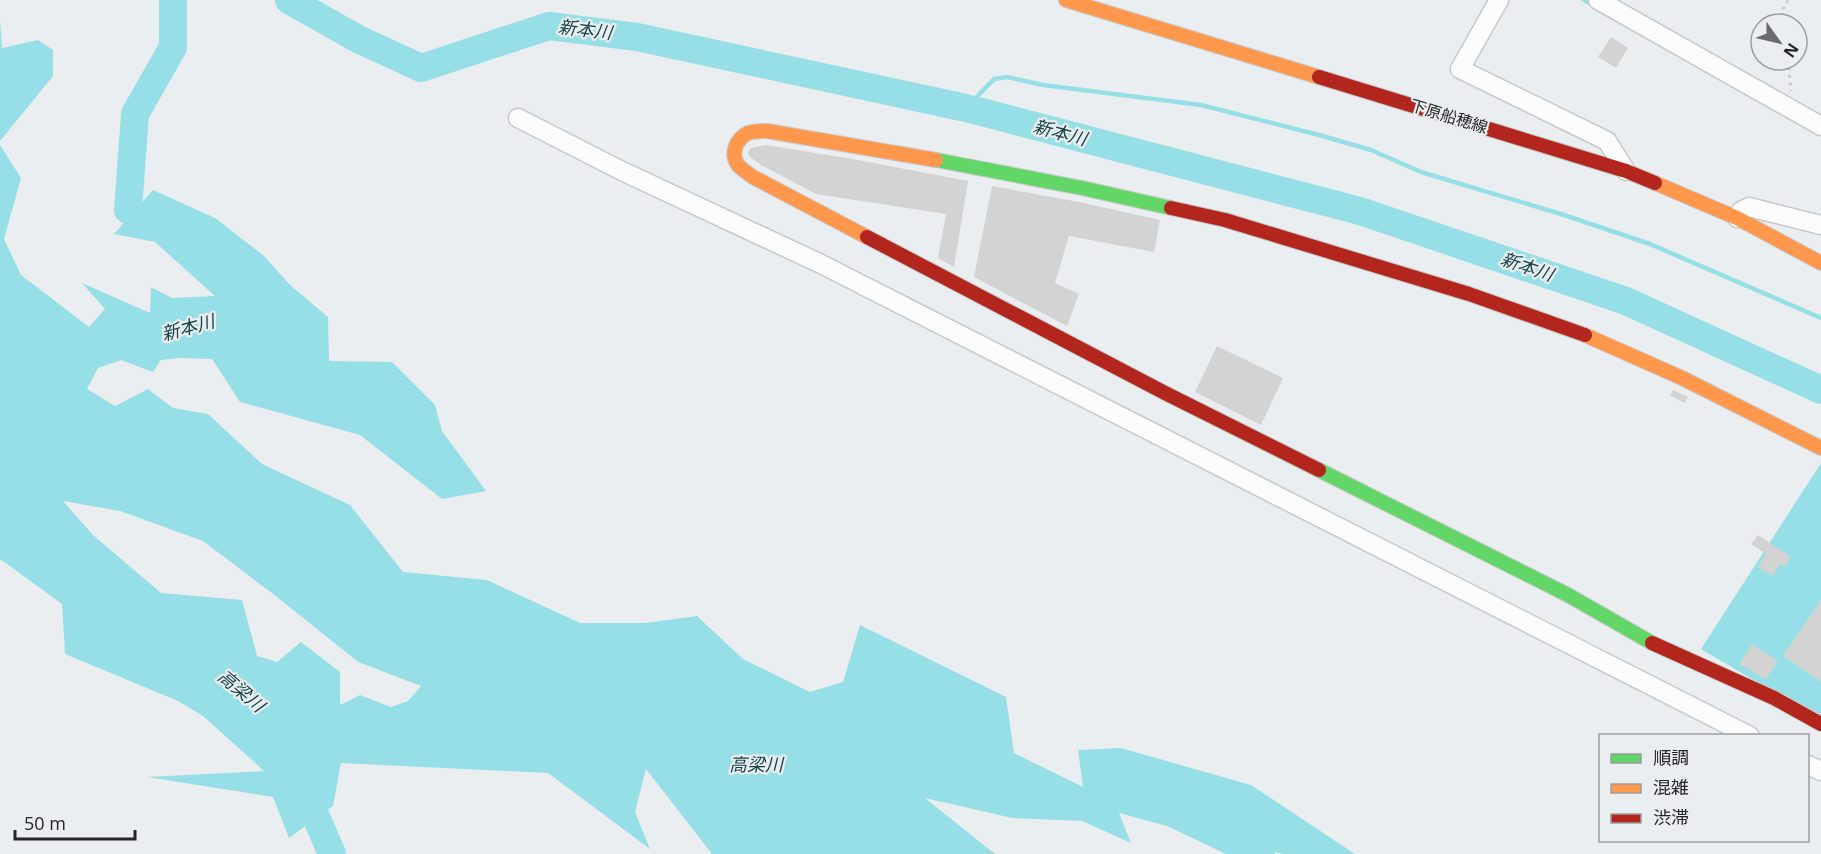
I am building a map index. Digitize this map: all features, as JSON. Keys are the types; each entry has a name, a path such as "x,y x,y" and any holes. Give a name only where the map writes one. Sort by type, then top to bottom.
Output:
{"street":[{"name":"下原船穂線","path":"1066,0 1626,171 1737,218 1821,263"},
{"path":"1499,0 1460,69 1607,141 1626,171"},
{"path":"1598,0 1821,126"},
{"path":"518,118 622,171 840,273 1748,734"},
{"path":"1821,448 1682,378 1599,340 1469,294 1225,220 1082,188 767,131 752,132 741,138 734,147 733,158 753,177 871,240 1165,393 1568,595 1662,648 1774,698 1821,724"},
{"path":"1737,218 1741,211 1749,207 1821,225"}],"path":[{"path":"1789,72 1793,111"}],"water":[{"path":"0,19 2,48 38,40 53,50 53,76 0,141"},
{"name":"高梁川","path":"0,145 21,178 4,239 21,275 89,327 105,309 82,283 150,313 151,287 172,298 215,296 155,242 114,234 153,190 215,218 264,256 290,285 328,317 329,361 392,362 435,405 442,431 486,491 442,499 360,435 240,402 212,359 161,360 153,372 121,360 98,368 87,389 115,406 148,389 173,408 208,414 262,464 350,505 403,572 487,580 580,623 645,623 697,616 743,659 810,692 843,682 860,625 1006,697 1014,753 1083,787 1078,750 1121,748 1251,785 1355,854 1275,852 1275,854 1226,854 1167,826 1119,813 1131,843 1082,821 1012,818 925,798 995,854 712,854 646,769 635,812 650,849 548,773 341,763 333,806 289,838 273,797 147,777 264,771 203,716 178,701 65,654 62,604 0,559","holes":["63,501 120,511 203,541 358,662 421,686 408,701 391,707 360,695 340,705 340,672 301,642 277,662 257,656 242,600 161,593 93,535"]},
{"path":"1821,463 1821,720 1701,649"}],"building":[{"path":"1611,37 1628,48 1616,68 1598,57"},
{"path":"766,145 968,181 954,267 938,258 946,214 816,194 750,157 748,152 751,148"},
{"path":"992,186 1160,220 1154,252 1069,236 1055,283 1079,294 1067,326 974,277"},
{"path":"1217,346 1283,378 1261,425 1195,392"},
{"path":"1673,390 1688,397 1685,403 1670,396"},
{"path":"1758,535 1791,557 1785,567 1780,564 1772,576 1758,567 1766,554 1751,544"},
{"path":"1821,600 1821,682 1783,656"},
{"path":"1752,644 1778,661 1766,679 1739,664"}],"waterway":[{"name":"新本川","path":"167,231 128,210 135,114 173,47 173,0"},
{"name":"新本川","path":"289,0 358,39 421,68 549,26 637,37 966,108 1360,211 1626,301 1821,390"},
{"path":"1584,0 1594,5"},
{"path":"966,108 994,79 1007,77 1043,85 1201,105 1371,150 1421,172 1561,214 1650,244 1821,318"},
{"path":"302,784 332,854"}],"traffic: fast":[{"path":"936,160 1171,208"},
{"path":"1319,470 1568,595 1652,643"}],"traffic: slow":[{"path":"1066,0 1319,77"},
{"path":"867,237 743,170 734,156 737,143 748,133 767,131 936,160"},
{"path":"1655,183 1737,218 1821,263"},
{"path":"1585,335 1682,378 1821,448"}],"traffic: jam":[{"path":"1319,77 1626,171 1655,183"},
{"path":"1171,208 1225,220 1469,294 1585,335"},
{"path":"867,237 1165,393 1319,470"},
{"path":"1652,643 1774,698 1821,724"}]}
